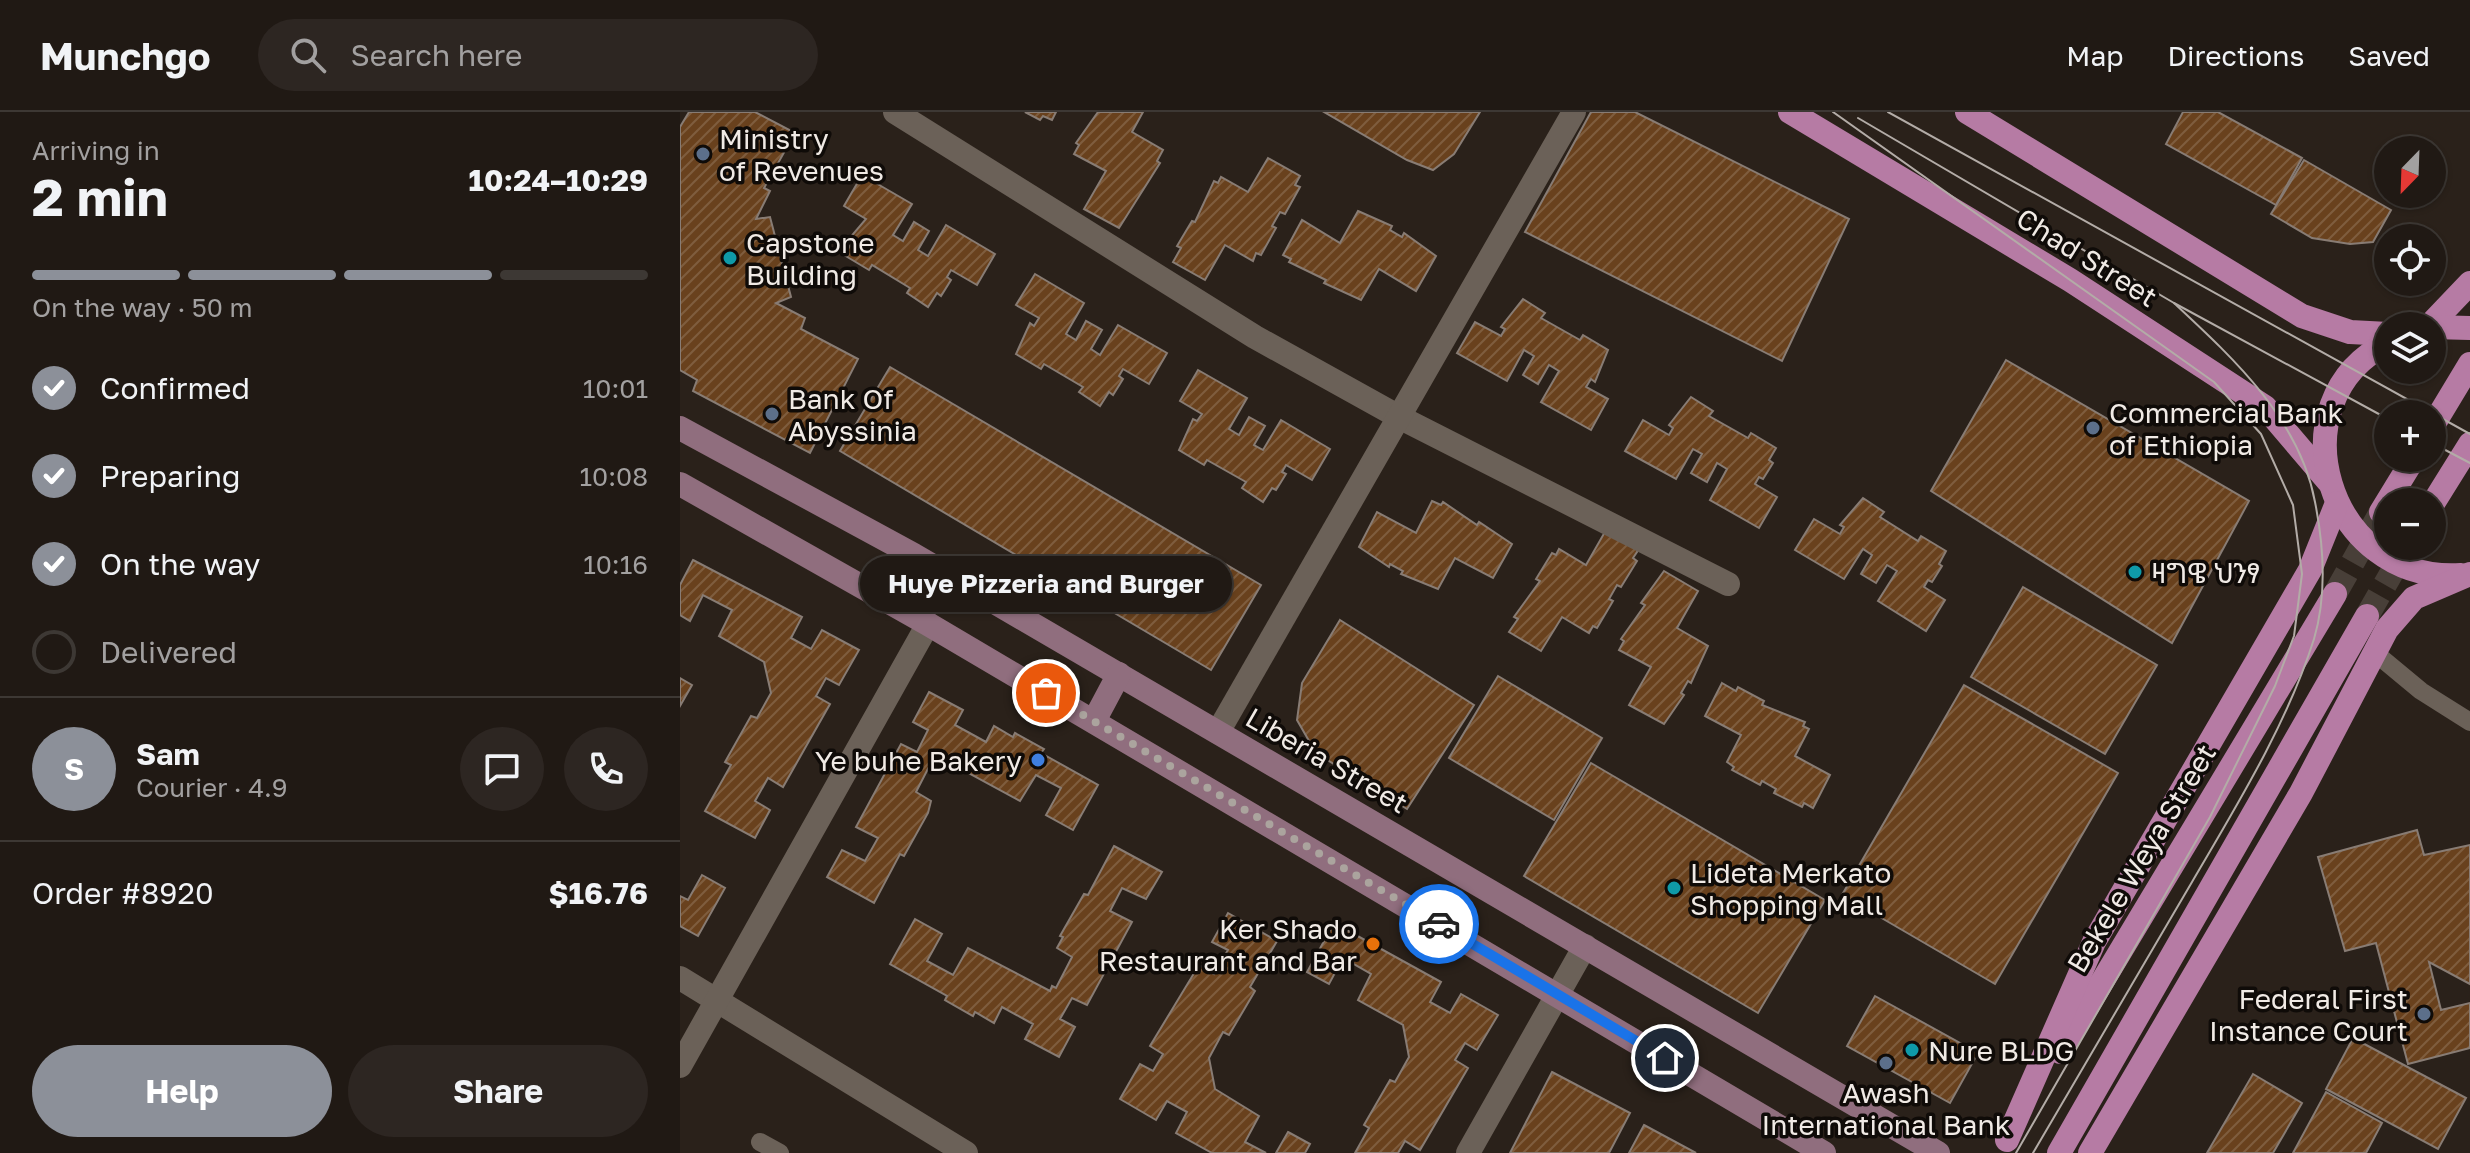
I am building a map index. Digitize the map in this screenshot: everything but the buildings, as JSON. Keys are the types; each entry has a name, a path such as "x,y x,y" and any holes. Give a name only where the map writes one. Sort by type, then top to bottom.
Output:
{"main road":[{"name":"Chad Street","path":"1790,112 2070,280 2265,407 2332,492 2364,541 2383,555 2426,573 2470,574"},
{"path":"1967,112 2302,316 2350,332 2374,333"},
{"path":"2444,312 2470,283"},
{"path":"2446,327 2470,328"},
{"path":"2003,1147 2094,942 2310,570 2332,492 2326,437 2338,395 2363,361 2374,353"},
{"path":"2446,404 2470,364"},
{"path":"2443,488 2470,444"},
{"path":"2090,1153 2301,793 2387,629 2414,598 2470,574"},
{"name":"Bekele Weya Street","path":"2003,1147 2335,594"},
{"path":"2059,1153 2367,616"}],"street":[{"path":"895,112 1255,337 1401,418 1728,584"},
{"path":"1218,732 1574,112"},
{"name":"Liberia Street","path":"680,428 914,555 1938,1153"},
{"path":"680,484 1094,721 1824,1153"},
{"path":"680,1066 928,624"},
{"path":"1094,721 1119,674"},
{"path":"1468,1153 1585,946"},
{"path":"680,978 966,1153"}],"lane":[{"path":"2374,652 2421,691 2470,722"},
{"path":"760,1142 780,1153"}],"tunnel":[{"path":"2335,594 2374,524"},
{"path":"2367,616 2399,560"}],"tram line":[{"path":"1833,112 2214,382 2261,434 2293,505 2302,574 2294,636 2275,686 2210,817 2016,1153"},
{"path":"1888,112 2470,434"},
{"path":"1858,118 2174,303 2374,411"},
{"path":"2033,1153 2260,764 2303,671 2321,605 2323,571 2315,502 2295,443 2261,392 2174,303"},
{"path":"2446,450 2470,463"}],"way so far":[{"path":"1046,693 1439,924"}],"place":[{"name":"Ministry of Revenues","path":"703,154"},
{"name":"Capstone Building","path":"730,258"},
{"name":"Bank Of Abyssinia","path":"772,414"},
{"name":"Commercial Bank of Ethiopia","path":"2093,428"},
{"name":"ዛግዌ ህንፃ","path":"2135,572"},
{"name":"Huye Pizzeria and Burger","path":"1046,693"},
{"name":"Ye buhe Bakery","path":"1038,760"},
{"name":"Lideta Merkato Shopping Mall","path":"1674,888"},
{"name":"Ker Shado Restaurant and Bar","path":"1373,944"},
{"name":"Federal First Instance Court","path":"2424,1014"},
{"name":"Nure BLDG","path":"1912,1050"},
{"name":"Awash International Bank","path":"1886,1063"}],"route":[{"path":"1439,924 1665,1058"}]}
